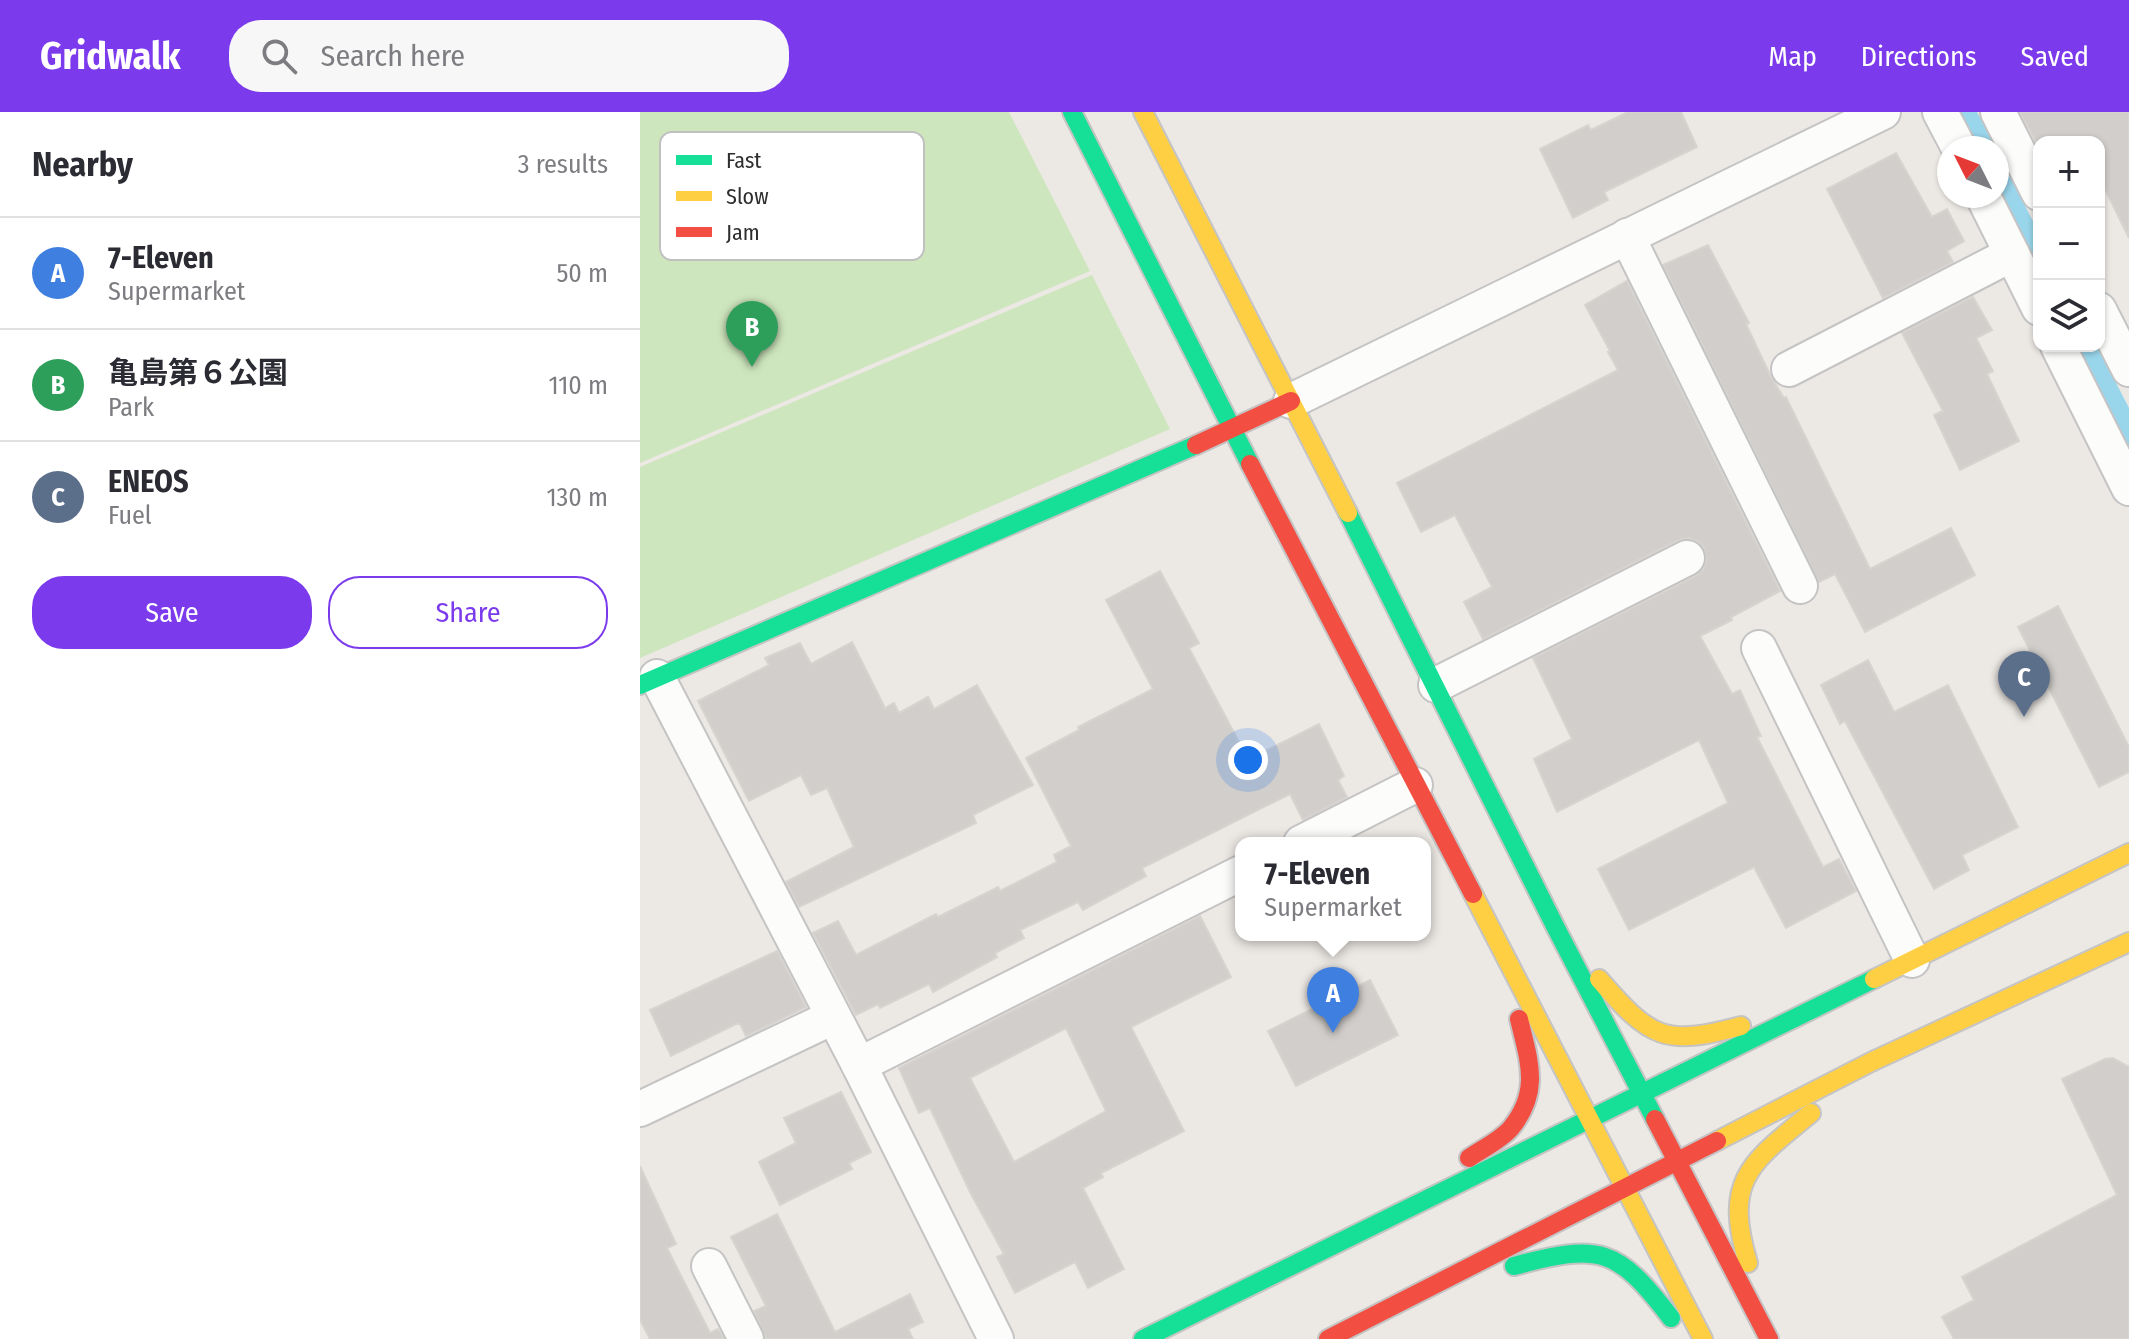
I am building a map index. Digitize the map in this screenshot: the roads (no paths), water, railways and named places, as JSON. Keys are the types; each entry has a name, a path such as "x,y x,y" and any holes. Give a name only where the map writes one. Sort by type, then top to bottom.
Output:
{"street":[{"path":"1072,112 1415,785 1703,1339"},
{"path":"1143,112 1436,685 1556,928 1769,1339"},
{"path":"996,1339 859,1065 648,681 1232,429 1883,112"},
{"path":"1940,112 1953,136"},
{"path":"1998,112 2033,181"},
{"path":"1989,208 2033,296"},
{"path":"1627,236 1800,586"},
{"path":"1789,369 2012,254"},
{"path":"2105,322 2129,369"},
{"path":"2061,352 2129,488"},
{"path":"1436,685 1687,558"},
{"path":"1759,648 1912,960"},
{"path":"1313,837 1415,785"},
{"path":"1143,1339 2129,853"},
{"path":"859,1065 1235,876"},
{"path":"1556,928 1633,1019 1669,1039 1699,1038 1831,999"},
{"path":"1328,1339 1871,1062 2129,942"},
{"path":"1387,1219 1510,1129 1530,1094 1532,1072 1503,956"},
{"path":"640,1109 833,1017"},
{"path":"1777,1339 1744,1253 1735,1212 1741,1179 1765,1152 1871,1062"},
{"path":"1425,1292 1566,1251 1604,1253 1631,1269 1687,1339"},
{"path":"709,1266 746,1339"}],"water":[{"path":"1957,112 1977,112 1990,136 1969,136"},
{"path":"2009,174 2033,221 2033,262 2006,208 2009,208"},
{"path":"2079,352 2100,352 2129,408 2129,452"}],"place":[{"name":"亀島第６公園","path":"752,367"},
{"name":"ENEOS","path":"2024,717"},
{"name":"7-Eleven","path":"1333,1033"}]}
